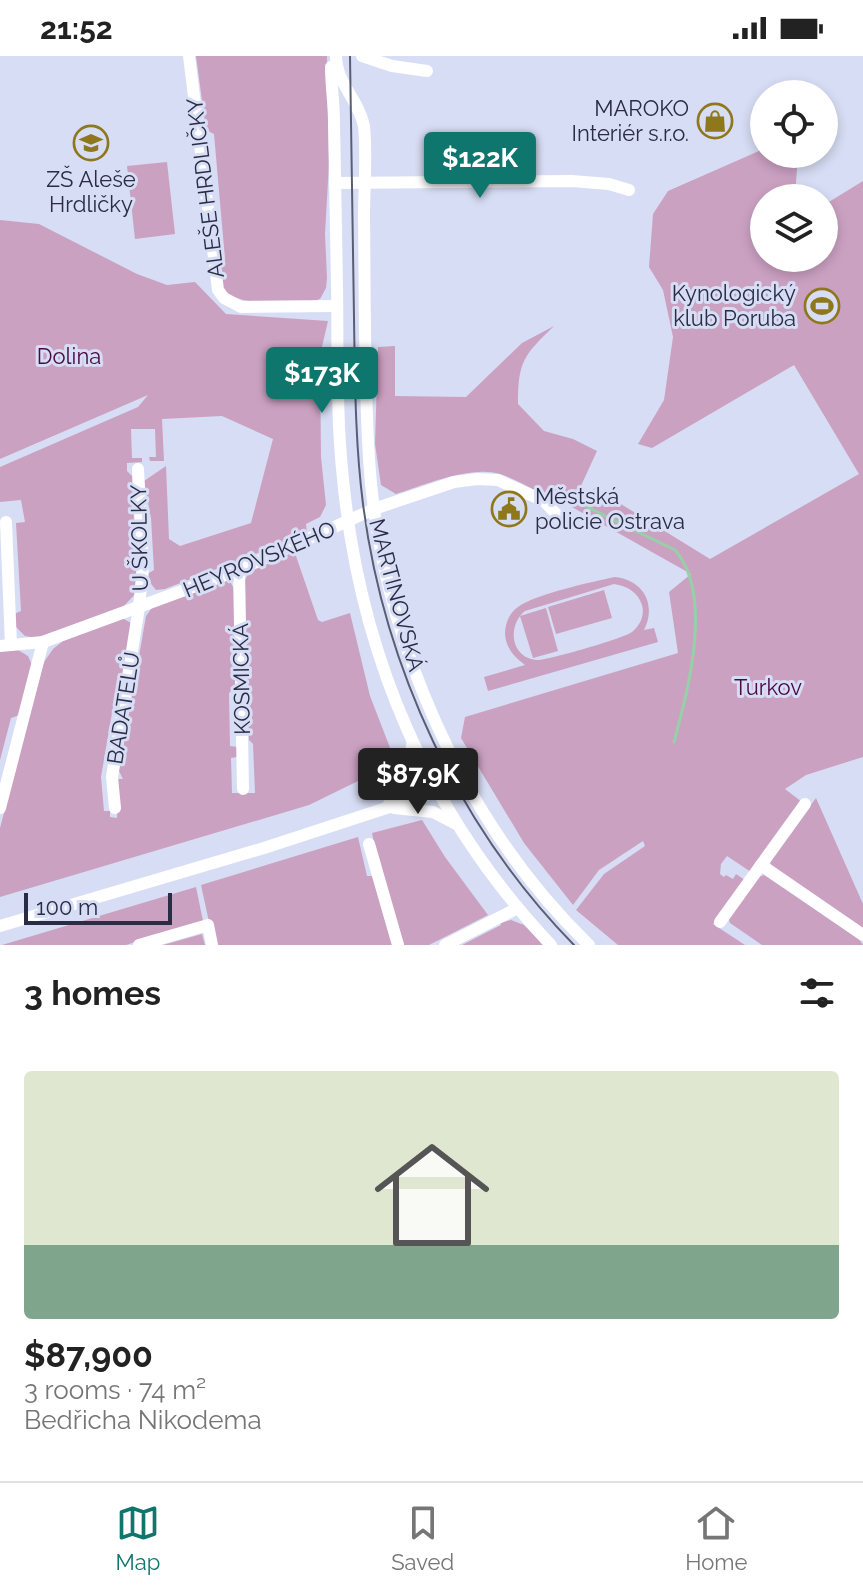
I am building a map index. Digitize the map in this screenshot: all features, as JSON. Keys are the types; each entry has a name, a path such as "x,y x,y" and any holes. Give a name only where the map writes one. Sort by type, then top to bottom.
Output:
{"street":[{"name":"ALEŠE HRDLIČKY","path":"189,56 218,290 224,298 241,307 337,306"},
{"name":"MARTINOVSKÁ","path":"334,56 341,456 348,522 358,573 395,704 412,743 459,826 518,908 551,945"},
{"name":"MARTINOVSKÁ","path":"334,56 339,77 356,101 363,121 368,434 374,509 389,584 411,658 435,722 466,782 533,883 589,945"},
{"path":"362,56 392,66 427,71"},
{"path":"335,183 572,181 609,184 629,190"},
{"name":"U ŠKOLKY","path":"138,469 143,566 139,607"},
{"name":"HEYROVSKÉHO","path":"5,646 43,642 139,607 239,570 374,509 454,482 498,480 544,501 560,518"},
{"path":"5,646 6,522"},
{"name":"KOSMICKÁ","path":"239,570 243,789"},
{"name":"BADATELŮ","path":"115,808 112,777 139,607"},
{"path":"0,808 43,642"},
{"path":"387,807 407,779 412,743"},
{"path":"0,926 264,848 466,782"},
{"path":"720,922 805,804"},
{"path":"387,807 433,812 459,826"},
{"path":"369,844 398,945"},
{"path":"761,865 863,935"},
{"path":"445,945 518,908"},
{"path":"139,945 208,925 212,945"}],"green space":[{"path":"196,56 327,56 327,278 320,299 257,302 233,297 224,289 219,261 225,259 214,134 206,130"},
{"name":"Turkov","path":"750,155 750,168 797,168 796,184 750,184 750,272 838,272 838,196 863,181 863,757 806,775 785,789 802,802 751,872 727,856 721,864 720,874 724,877 733,879 736,874 745,880 713,924 745,945 618,945 576,910 604,874 645,846 643,841 599,870 573,905 524,843 461,738 465,717 678,653 669,592 691,574 572,507 595,488 710,559 859,474 794,365 652,448 638,444 664,400 673,337 663,290 649,267 653,214 668,191"},
{"path":"167,162 175,234 135,239 127,166"},
{"name":"Dolina","path":"0,220 39,224 137,274 167,285 195,282 226,314 328,321 320,355 321,457 326,505 320,517 306,524 307,534 156,590 148,580 149,573 154,570 151,518 144,481 166,466 169,539 180,546 251,523 273,439 222,416 162,419 164,461 150,461 149,457 156,457 155,429 131,429 132,458 142,458 142,462 127,463 127,471 132,476 137,592 123,607 36,638 25,636 14,625 14,614 21,611 16,523 25,522 21,500 0,502 0,467 138,407 148,395 0,459"},
{"path":"554,326 529,352 521,368 518,404 544,431 573,439 597,451 580,488 552,499 507,476 488,472 448,477 396,494 381,485 375,444 378,347 395,346 395,396 466,397 522,343"},
{"path":"289,551 296,556 318,620 322,622 350,613 370,696 394,758 403,758 404,776 395,763 309,805 0,897 0,828 44,662 53,649 63,641 122,618 131,623 124,676 118,678 101,777 104,811 110,811 110,817 117,818 118,779 123,779 119,771 146,616 154,605 229,579 234,589 237,686 229,693 230,746 237,747 237,757 231,758 232,793 255,793 253,744 249,740 244,582 250,570"},
{"path":"615,577 633,583 645,595 649,611 644,630 654,628 658,642 488,691 484,677 525,665 511,652 506,639 507,623 515,609 550,593","holes":["614,584 635,593 642,605 641,620 632,632 538,660 529,658 517,648 514,632 519,617 525,611"]},
{"path":"604,590 612,618 556,634 548,607"},
{"path":"546,608 558,651 533,658 520,616"},
{"path":"18,650 28,656 32,665 21,710 11,718 0,760 0,651"},
{"path":"816,798 863,904 863,929 771,867 770,861"},
{"path":"422,820 488,915 429,945 404,945 383,883 372,833"},
{"path":"358,837 367,876 372,876 394,945 214,945 201,885"},
{"path":"764,875 859,939 863,945 762,945 730,923 728,917 758,877"},
{"path":"196,887 203,921 126,945 2,945"},
{"path":"511,920 524,925 544,945 462,945 500,923"},
{"path":"202,934 205,945 163,945"}],"waterway":[{"path":"583,505 675,550 687,569 696,617 691,670 674,742"}],"tram line":[{"path":"350,56 357,434 360,481 373,565 409,684 433,742 462,797 495,850 574,945"}],"place":[{"name":"MAROKO Interiér s.r.o.","path":"715,121"},
{"name":"ZŠ Aleše Hrdličky","path":"91,143"},
{"name":"Kynologický klub Poruba","path":"822,306"},
{"name":"Městská policie Ostrava","path":"509,509"}]}
